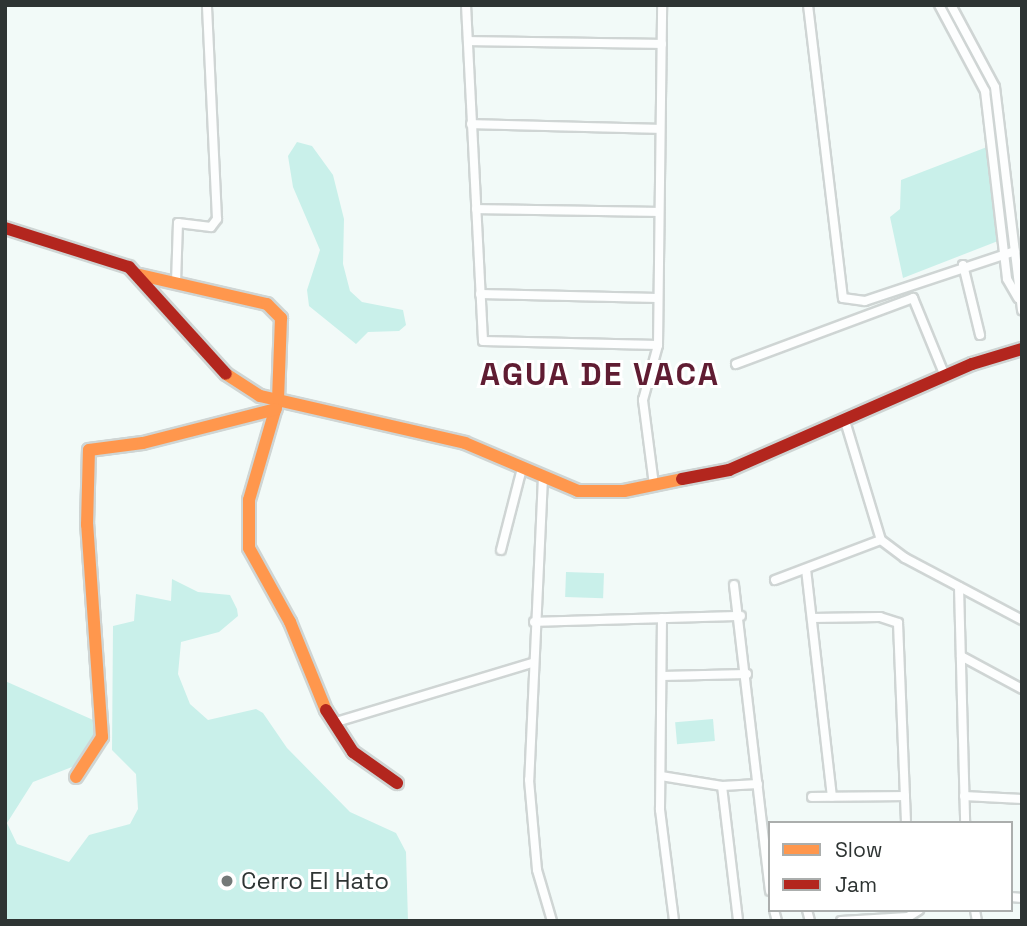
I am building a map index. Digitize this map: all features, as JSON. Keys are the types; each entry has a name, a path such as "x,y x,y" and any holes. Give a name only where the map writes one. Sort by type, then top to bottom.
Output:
{"street":[{"path":"176,283 178,223 211,227 216,219 207,5"},
{"path":"466,5 483,341 658,345"},
{"path":"654,485 643,400 658,345 662,5"},
{"path":"808,5 843,298 865,301 963,265 1015,251"},
{"path":"939,5 985,90 1007,279 1019,299"},
{"path":"951,5 995,87 1022,310"},
{"path":"468,40 662,44"},
{"path":"471,124 660,128"},
{"path":"475,209 658,212"},
{"path":"5,228 109,259 140,275 276,309 281,327 277,405 248,500 249,548 290,622 333,723 353,752 397,783"},
{"path":"963,265 980,335"},
{"path":"140,275 229,377 277,405 465,443 542,477 590,492 654,485 729,470 945,376 1022,349"},
{"path":"480,294 658,298"},
{"path":"736,364 913,298 945,376"},
{"path":"75,777 102,737 87,525 89,450 144,443 277,405"},
{"path":"845,421 881,540 959,587 1022,620"},
{"path":"501,550 522,468"},
{"path":"542,477 532,663 533,836 552,921"},
{"path":"775,580 881,540"},
{"path":"806,569 832,797"},
{"path":"734,585 741,616 768,873"},
{"path":"959,587 965,821"},
{"path":"534,622 741,616"},
{"path":"812,618 880,617 898,623 906,821"},
{"path":"662,618 661,776 674,921"},
{"path":"961,656 1022,689"},
{"path":"333,723 532,663"},
{"path":"662,676 747,674"},
{"path":"661,776 722,786 758,784"},
{"path":"722,786 738,921"},
{"path":"812,797 905,796"},
{"path":"964,796 1022,799"},
{"path":"841,921 902,919"}],"shaded area":[{"path":"297,142 312,146 333,175 344,219 343,264 350,291 362,302 403,310 406,325 399,331 368,332 356,344 309,306 307,290 320,250 293,187 288,156"},
{"path":"987,147 998,241 903,278 890,217 900,209 901,180"},
{"path":"566,572 604,573 603,598 565,597"},
{"path":"172,579 198,592 230,595 237,609 238,616 219,632 181,642 178,674 190,704 208,720 256,709 263,713 287,748 350,812 396,833 406,852 408,921 5,921 5,681 100,723 91,751 72,767 33,782 7,823 17,844 69,862 89,835 130,824 138,809 136,774 112,750 113,626 134,621 136,594 171,601"},
{"path":"713,719 715,741 677,744 675,722"}],"traffic: slow":[{"path":"140,275 267,304 281,318 278,400 249,500 249,548 290,622 326,710"},
{"path":"226,374 260,396 465,443 578,491 624,491 682,479"},
{"path":"76,777 102,737 87,525 89,450 143,443 276,409"}],"traffic: jam":[{"path":"5,228 129,267 226,374"},
{"path":"682,479 729,470 972,364 1022,349"},
{"path":"326,710 353,752 397,783"}],"place":[{"name":"Cerro El Hato","path":"227,881"}],"district":[{"name":"AGUA DE VACA","path":"600,374"}]}
